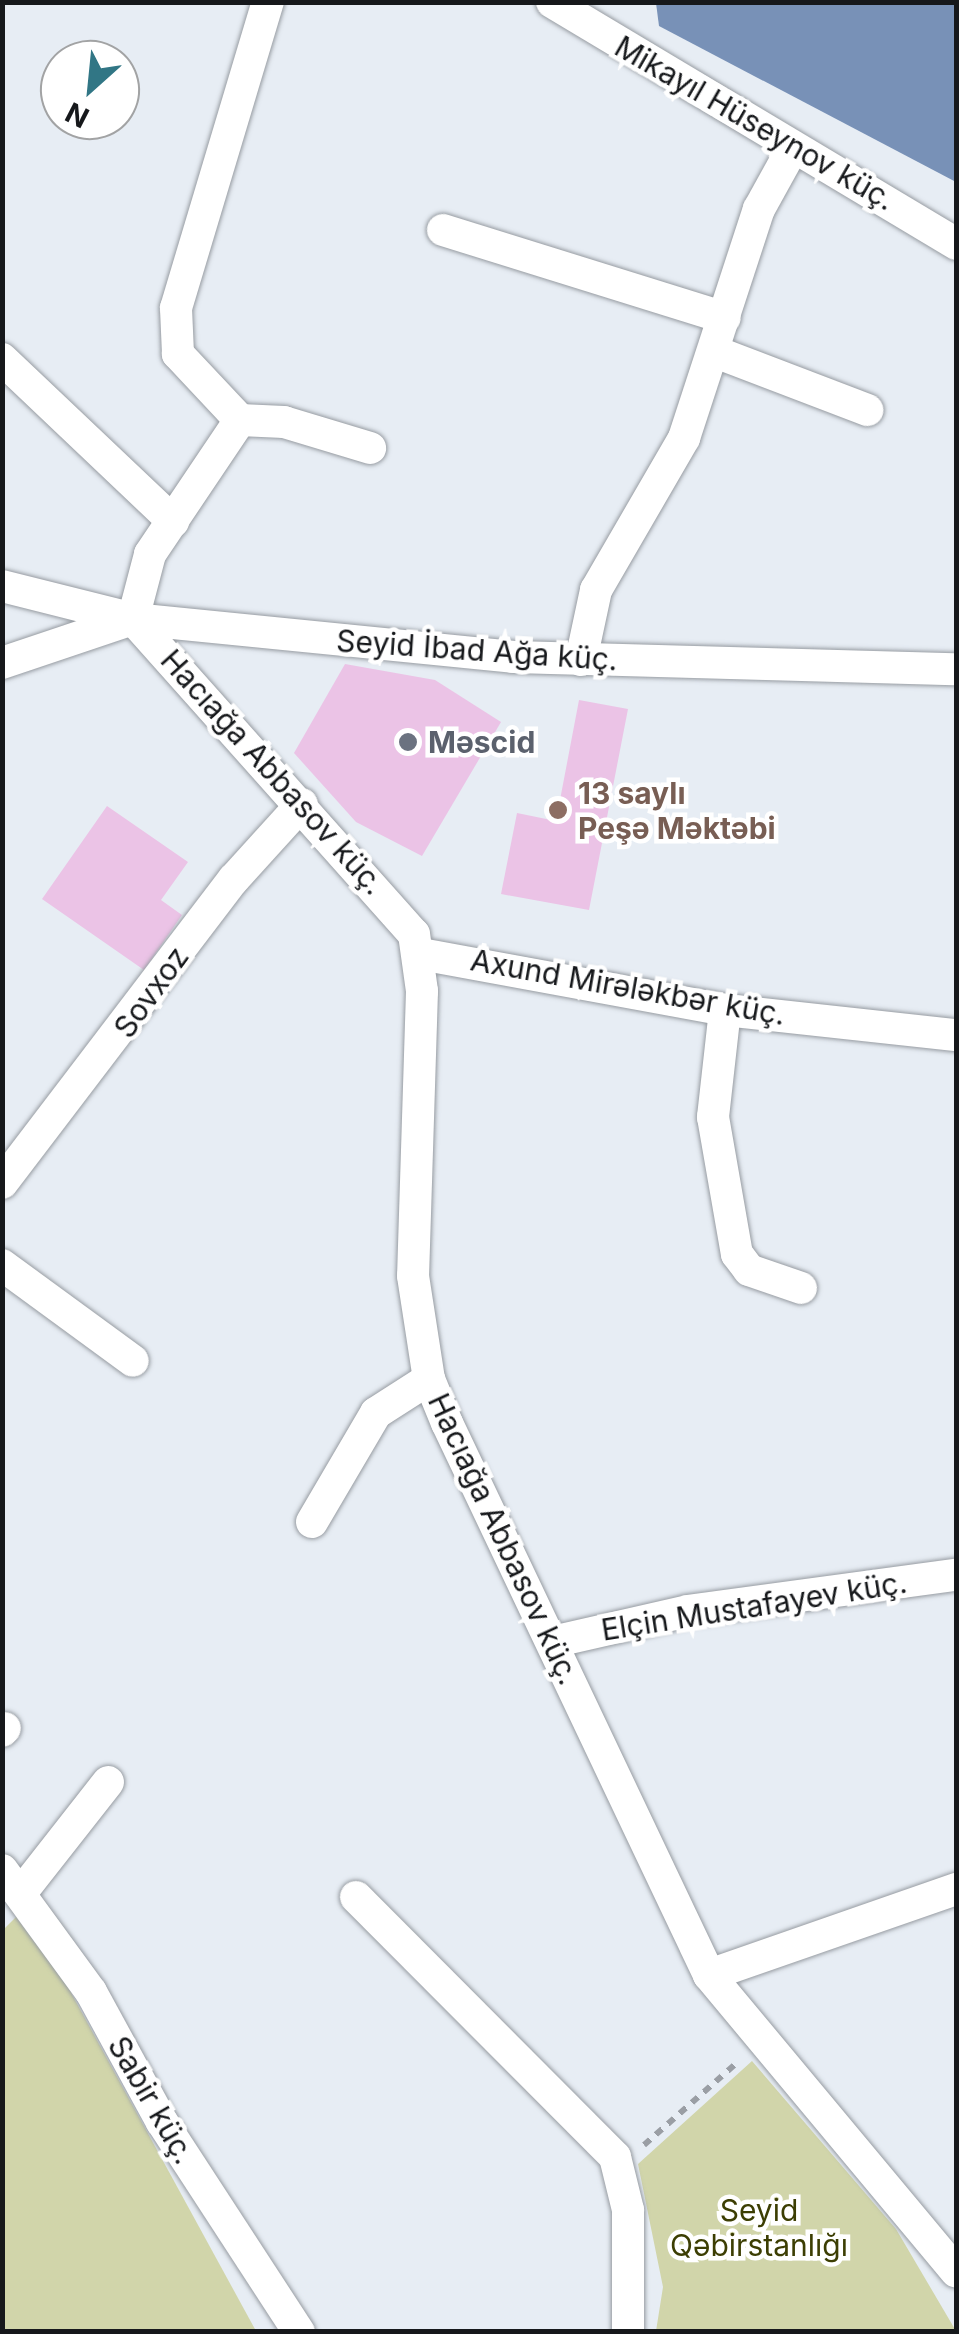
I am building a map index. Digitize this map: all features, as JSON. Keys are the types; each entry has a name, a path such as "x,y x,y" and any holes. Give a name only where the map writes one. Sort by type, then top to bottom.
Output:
{"street":[{"path":"268,2 176,308 178,354 240,420 284,422 370,448"},
{"name":"Mikayıl Hüseynov küç.","path":"573,8 792,150 956,244"},
{"path":"581,660 596,590 684,438 718,353 724,318 758,209 792,150"},
{"path":"443,230 724,318"},
{"path":"718,353 868,410"},
{"path":"2,359 173,521"},
{"path":"2,663 133,619 150,554 240,420"},
{"name":"Seyid İbad Ağa küç.","path":"2,586 133,619 581,660 956,669"},
{"name":"Hacıağa Abbasov küç.","path":"133,619 398,908 420,954 413,1276 429,1379 709,1975 956,2271"},
{"name":"Sovxoz","path":"2,1183 267,836 302,804"},
{"name":"Axund Mirələkbər küç.","path":"420,954 725,1010 956,1035"},
{"path":"725,1010 713,1117 737,1254 748,1270 801,1288"},
{"path":"2,1265 133,1361"},
{"path":"312,1522 376,1413 429,1379"},
{"name":"Elçin Mustafayev küç.","path":"552,1642 688,1610 956,1576"},
{"path":"12,1881 108,1782"},
{"name":"Sabir küç.","path":"12,1881 300,2332"},
{"path":"709,1975 956,1889"},
{"path":"356,1897 615,2157 628,2210 628,2332"}],"path":[{"path":"615,2157 659,2136 762,2038"}],"green space":[{"path":"16,1917 69,1989 256,2331 3,2332 2,1931"},
{"name":"Seyid Qəbirstanlığı","path":"752,2061 896,2229 956,2331 656,2331 663,2287 638,2164"}],"water":[{"path":"656,3 956,3 956,182 659,26"}],"building":[{"path":"345,664 435,680 501,722 422,856 356,822 294,753"},
{"path":"579,700 628,709 589,910 501,894 517,813 556,821"},
{"path":"107,806 188,862 161,900 182,915 144,970 42,899"}],"place":[{"name":"Məscid","path":"408,742"},
{"name":"13 saylı Peşə Məktəbi","path":"558,810"}]}
